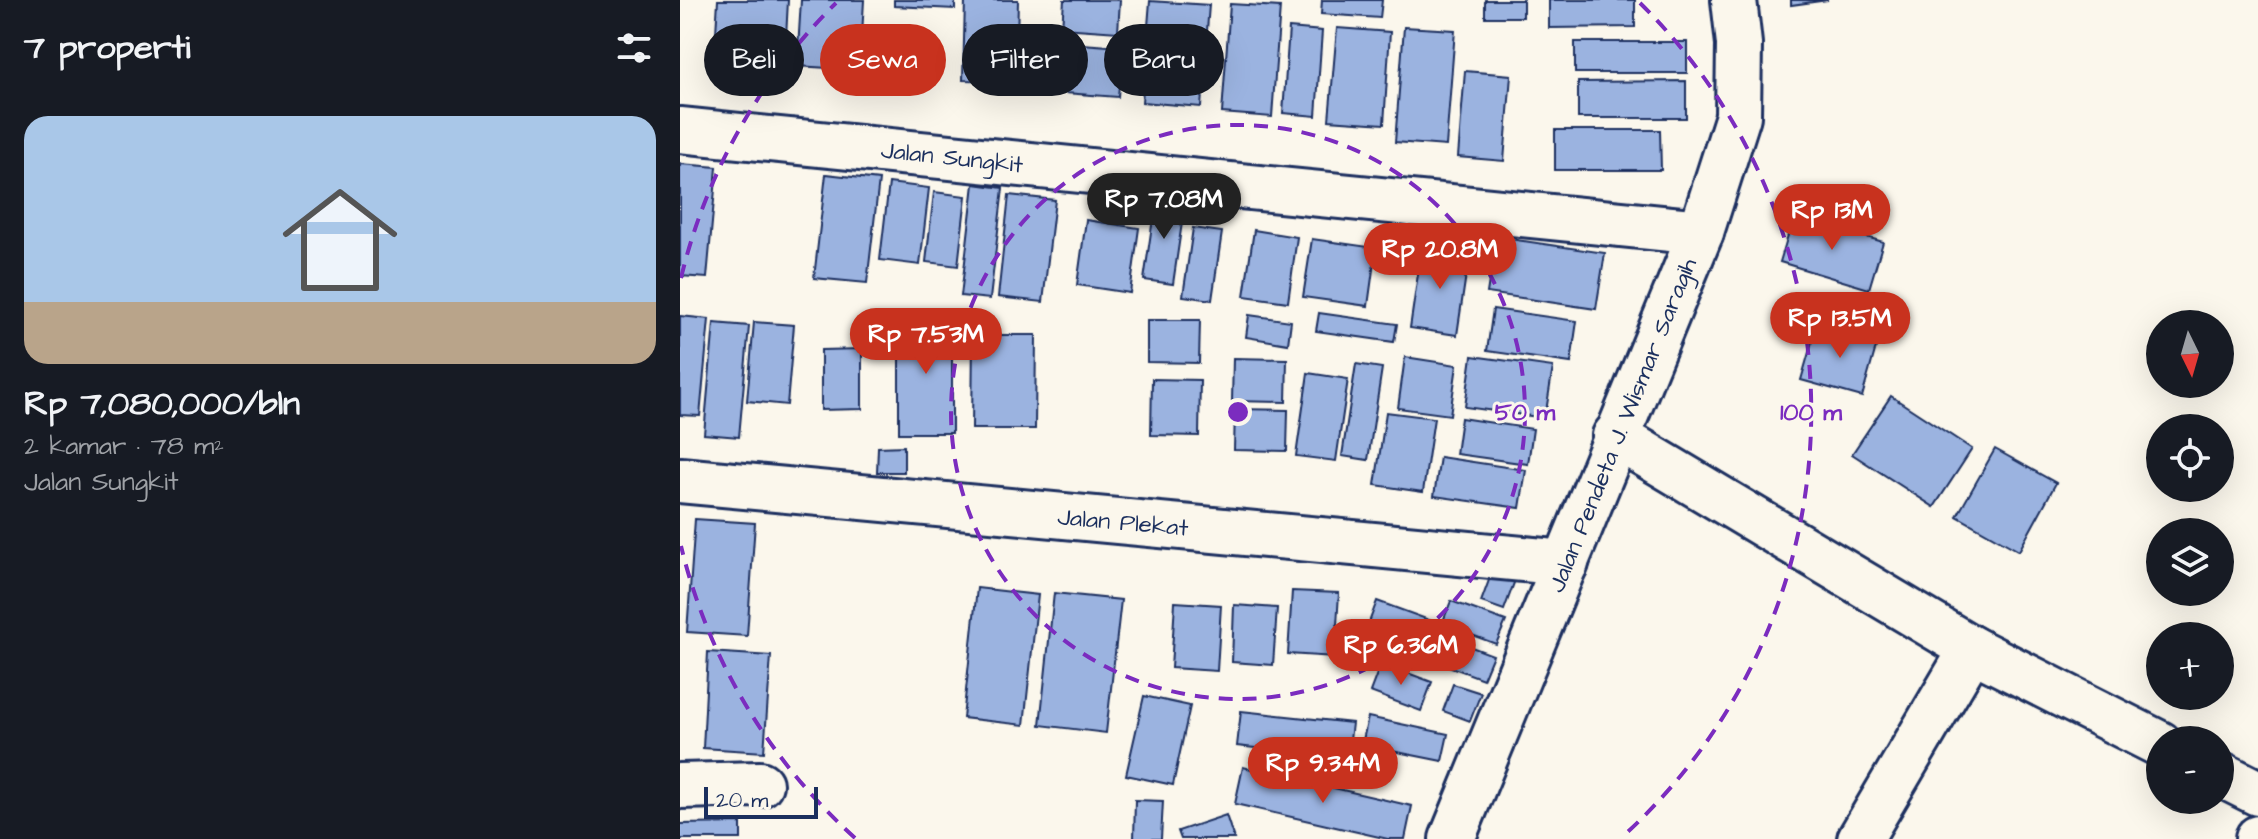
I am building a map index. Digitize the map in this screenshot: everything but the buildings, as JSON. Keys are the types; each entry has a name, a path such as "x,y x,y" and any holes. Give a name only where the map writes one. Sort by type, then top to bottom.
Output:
{"street":[{"name":"Jalan Pendeta J. Wismar Saragih","path":"1452,839 1701,232 1738,116 1739,44 1734,0"},
{"name":"Jalan Sungkit","path":"680,130 1701,232"},
{"path":"1615,436 1972,649 2146,737"},
{"name":"Jalan Plekat","path":"680,480 1566,563"},
{"path":"1860,839 1972,649"},
{"path":"2234,781 2258,793"},
{"path":"680,786 760,784"}]}
